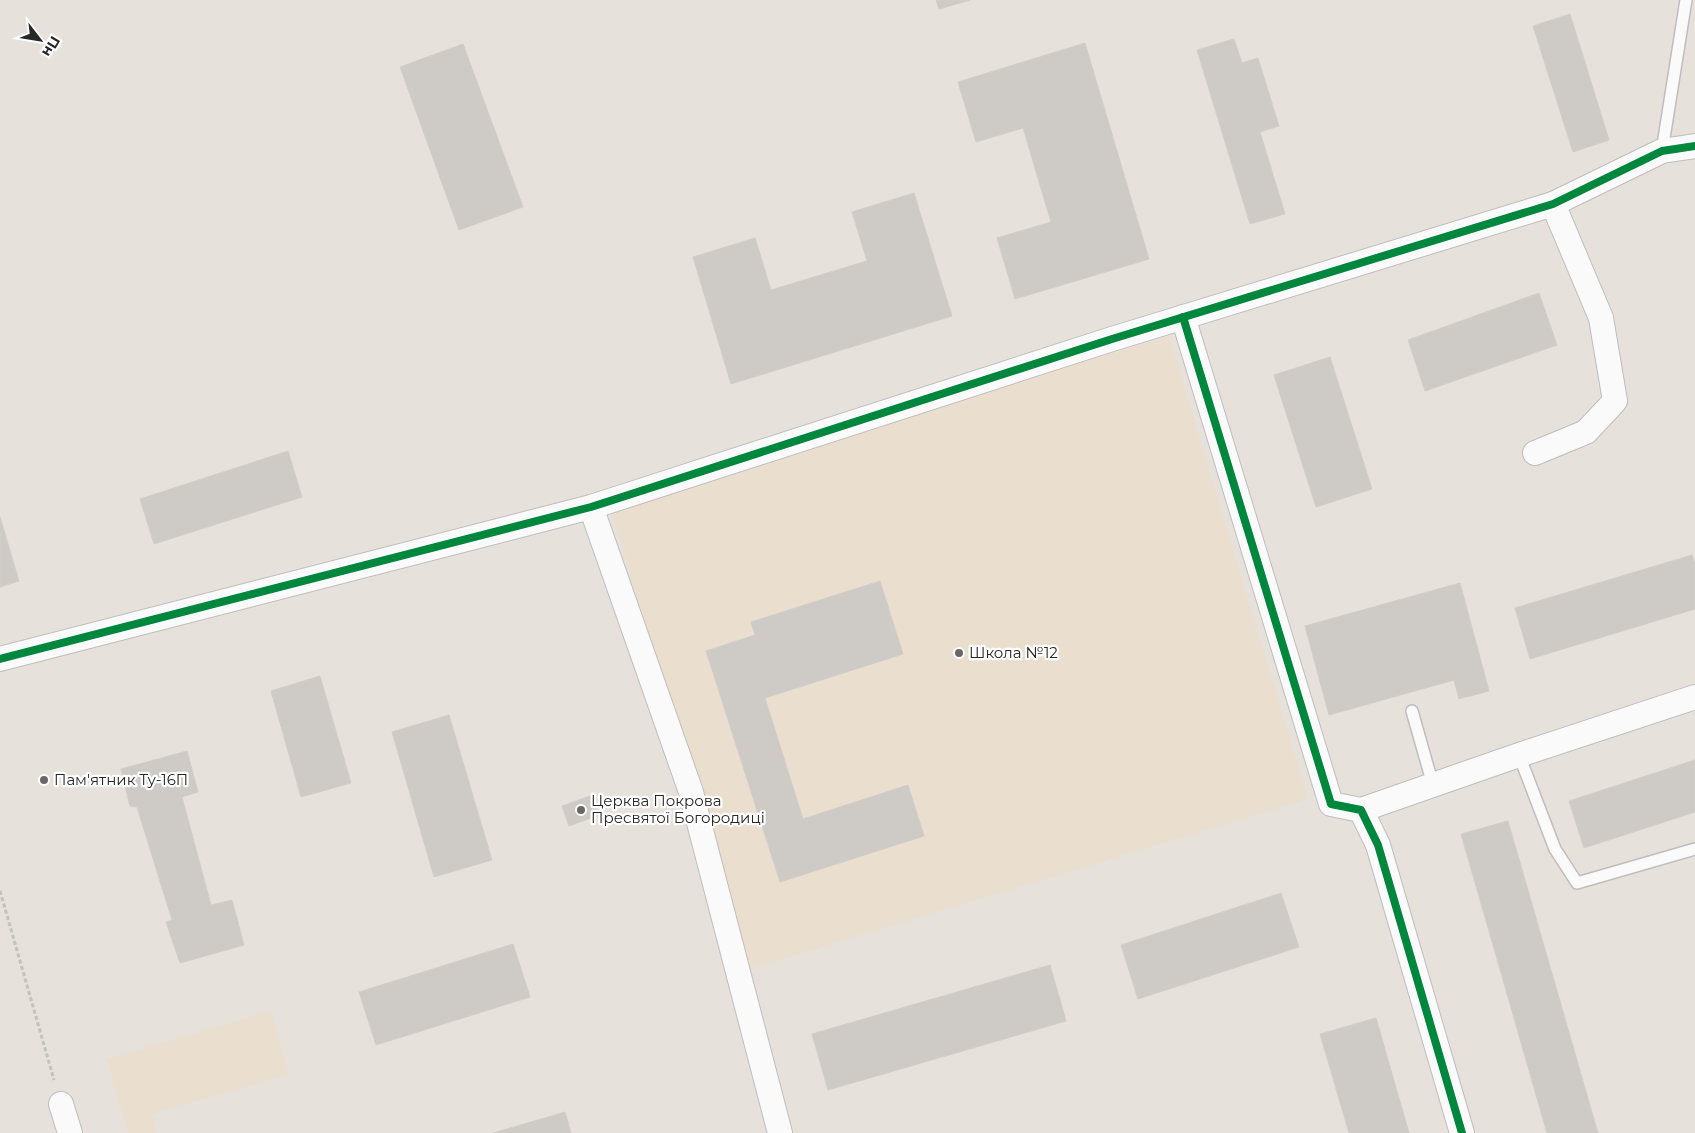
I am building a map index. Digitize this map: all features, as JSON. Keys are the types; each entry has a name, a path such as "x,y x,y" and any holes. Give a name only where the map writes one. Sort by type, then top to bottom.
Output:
{"street":[{"path":"0,659 591,507 1102,342 1553,204 1662,151 1695,146"},
{"path":"1535,454 1586,432 1615,401 1601,318 1553,204"},
{"path":"1183,317 1331,804 1361,810 1695,697"},
{"path":"591,507 691,792 780,1133"},
{"path":"1361,810 1378,845 1462,1133"},
{"path":"61,1104 70,1133"}],"lane":[{"path":"1662,151 1686,0"},
{"path":"1412,710 1433,785"},
{"path":"1519,755 1555,849 1577,883 1695,849"}],"path":[{"path":"0,891 61,1104"}],"shaded area":[{"name":"Школа №12","path":"1169,336 1308,799 750,969 610,507"},
{"path":"271,1011 289,1074 152,1114 157,1133 128,1133 107,1059"}],"building":[{"path":"936,0 970,0 939,9"},
{"path":"1570,14 1609,140 1573,152 1533,26"},
{"path":"1234,39 1242,63 1258,58 1279,126 1260,132 1285,214 1250,224 1197,50"},
{"path":"1085,43 1149,259 1015,299 997,238 1051,222 1023,128 976,142 958,82"},
{"path":"463,44 523,207 459,230 400,67"},
{"path":"914,193 952,316 731,384 693,257 755,238 771,290 867,261 852,212"},
{"path":"1539,293 1557,345 1425,391 1408,340"},
{"path":"1330,357 1372,489 1316,507 1274,375"},
{"path":"288,451 302,497 154,544 140,499"},
{"path":"0,517 19,581 0,587"},
{"path":"1692,555 1695,564 1695,609 1530,659 1515,608"},
{"path":"880,581 903,654 765,698 803,819 908,785 924,836 780,882 706,651 755,635 751,622"},
{"path":"1460,583 1489,691 1459,699 1454,680 1329,715 1305,626"},
{"path":"320,676 351,783 301,797 271,691"},
{"path":"449,715 492,860 434,877 392,732"},
{"path":"187,751 198,792 182,797 211,905 232,900 244,945 180,963 166,922 172,920 137,807 130,806 121,769"},
{"path":"1695,760 1695,812 1584,848 1569,801"},
{"name":"Церква Покрова Пресвятої Богородиці","path":"593,795 600,815 569,826 562,806"},
{"path":"1508,821 1598,1133 1547,1133 1461,834"},
{"path":"1281,893 1299,947 1138,999 1121,945"},
{"path":"513,944 530,997 376,1045 359,992"},
{"path":"1050,965 1066,1021 828,1090 812,1034"},
{"path":"1376,1018 1409,1133 1349,1133 1320,1034"},
{"path":"565,1112 571,1133 493,1133"}],"cycle path":[{"path":"0,659 591,507 1112,339 1553,204 1662,151 1695,146"},
{"path":"1183,317 1331,804 1361,810 1378,845 1462,1133"}],"place":[{"name":"Школа №12","path":"959,653"},
{"name":"Пам'ятник Ту-16П","path":"44,780"},
{"name":"Церква Покрова Пресвятої Богородиці","path":"581,810"}]}
